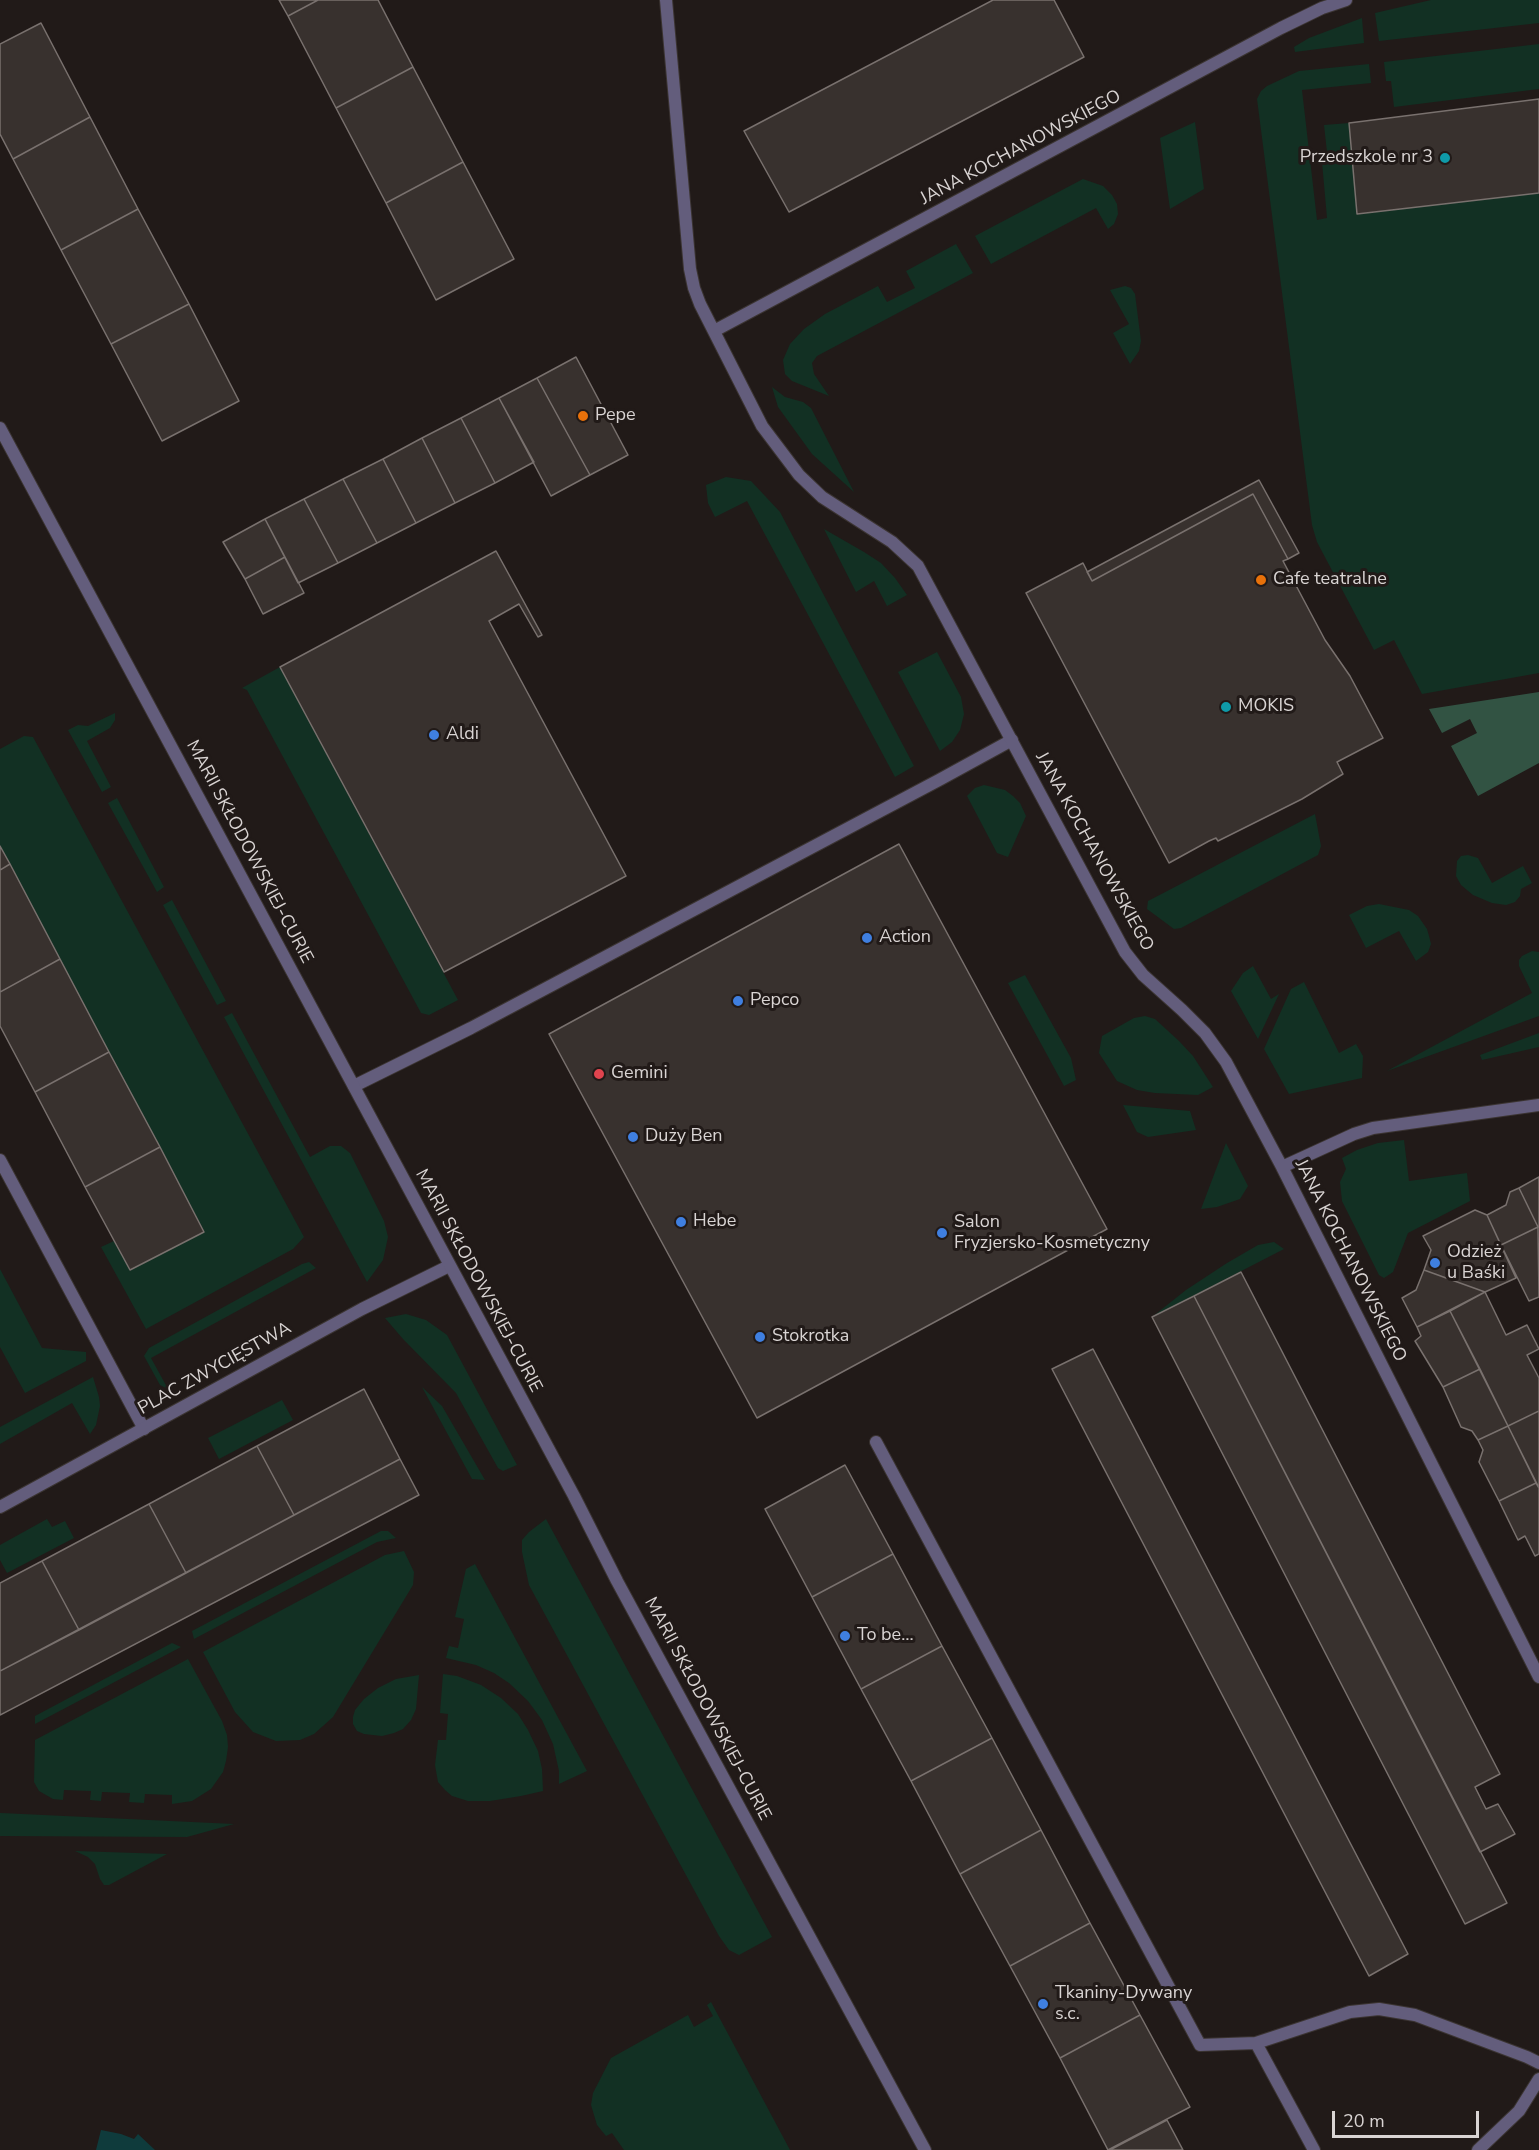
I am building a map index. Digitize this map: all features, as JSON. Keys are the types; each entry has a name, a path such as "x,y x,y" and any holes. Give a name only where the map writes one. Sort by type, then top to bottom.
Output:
{"street":[{"name":"JANA KOCHANOWSKIEGO","path":"666,0 690,269 697,296 762,426 799,475 822,497 892,542 918,566 1125,952 1143,975 1205,1033 1226,1062 1282,1167 1539,1677"},
{"name":"JANA KOCHANOWSKIEGO","path":"714,331 1281,28 1322,8 1346,0"},
{"name":"MARII SKŁODOWSKIEJ-CURIE","path":"0,428 925,2150"},
{"path":"354,1086 471,1028 1011,740"},
{"path":"1282,1167 1337,1141 1372,1128 1539,1105"},
{"path":"0,1160 144,1429"},
{"name":"PLAC ZWYCIĘSTWA","path":"0,1507 362,1309 449,1266"},
{"path":"876,1442 1200,2045 1256,2043 1350,2012 1379,2009 1415,2014 1539,2063"},
{"path":"1256,2043 1314,2150"},
{"path":"1478,2150 1519,2111 1539,2079"}],"green space":[{"path":"1431,0 1539,0 1539,23 1379,41 1375,13"},
{"path":"1362,18 1364,43 1295,52 1294,47 1309,38"},
{"path":"1539,44 1539,89 1394,107 1391,81 1386,81 1384,62"},
{"path":"1369,64 1371,83 1302,90 1317,220 1327,218 1322,162 1328,161 1324,125 1349,123 1357,214 1539,193 1539,673 1422,694 1394,640 1374,650 1317,542 1312,525 1257,99 1267,86 1299,71"},
{"path":"1195,122 1204,189 1170,209 1160,138"},
{"path":"1083,179 1103,186 1112,195 1117,204 1118,214 1114,224 1108,229 1096,208 991,264 975,236"},
{"path":"956,244 973,273 817,356 812,363 814,374 829,396 792,381 785,374 783,360 790,344 804,329 825,314 878,286 887,302 915,288 906,271"},
{"path":"1125,286 1131,288 1135,294 1141,341 1139,351 1130,364 1113,333 1129,324 1110,290"},
{"path":"772,387 785,397 803,402 811,408 854,492 812,454 778,407"},
{"path":"726,477 751,481 780,512 914,766 895,777 747,501 715,517 708,503 706,485"},
{"path":"824,529 881,563 907,595 887,606 874,581 856,592"},
{"path":"937,652 961,697 964,714 960,730 952,742 940,751 898,672"},
{"path":"280,667 458,1000 429,1015 421,1013 247,690 242,688"},
{"path":"1539,692 1539,763 1478,796 1451,746 1477,733 1470,719 1442,733 1429,709"},
{"path":"115,713 115,720 110,728 87,741 111,787 102,792 68,730 78,725 88,726"},
{"path":"24,736 33,737 304,1237 293,1249 146,1329 101,1247 114,1241 130,1270 204,1231 0,846 0,749"},
{"path":"984,785 1005,790 1020,803 1026,816 1008,857 997,853 967,796 975,788"},
{"path":"117,798 164,887 157,892 108,803"},
{"path":"1315,814 1321,846 1318,855 1181,928 1174,929 1147,909 1148,901"},
{"path":"1468,855 1478,858 1492,883 1523,866 1532,883 1521,889 1520,896 1515,902 1506,905 1492,903 1473,895 1461,885 1456,876 1457,861 1461,856"},
{"path":"172,900 226,1001 217,1005 163,905"},
{"path":"1379,904 1409,910 1418,916 1429,936 1431,944 1428,952 1416,961 1399,931 1366,948 1349,915 1367,906"},
{"path":"1532,951 1539,952 1539,1016 1387,1071 1532,993 1519,966 1519,960"},
{"path":"1253,966 1271,999 1279,994 1258,1039 1231,991 1243,973"},
{"path":"1025,975 1071,1058 1076,1080 1064,1086 1008,983"},
{"path":"1304,982 1339,1053 1356,1044 1363,1056 1362,1078 1289,1094 1264,1049 1291,989"},
{"path":"232,1013 310,1157 330,1146 341,1146 350,1153 384,1221 388,1237 383,1260 367,1282 224,1017"},
{"path":"1145,1016 1155,1019 1179,1041 1193,1056 1213,1087 1198,1095 1155,1093 1137,1090 1117,1081 1099,1053 1102,1036 1134,1018"},
{"path":"1539,1033 1539,1047 1482,1060 1480,1055"},
{"path":"1123,1105 1190,1111 1196,1130 1148,1137 1137,1132"},
{"path":"1404,1140 1409,1181 1467,1173 1470,1201 1408,1233 1393,1272 1384,1278 1379,1275 1342,1201 1340,1182 1346,1169 1342,1158 1378,1143"},
{"path":"1226,1143 1248,1186 1240,1199 1217,1207 1201,1209"},
{"path":"1274,1242 1284,1249 1152,1317 1186,1290 1227,1263 1258,1245"},
{"path":"309,1262 316,1268 151,1358 168,1389 160,1385 144,1356 149,1348"},
{"path":"0,1269 42,1348 86,1352 86,1361 25,1393 0,1347"},
{"path":"406,1314 426,1320 447,1335 517,1465 503,1471 498,1468 456,1393 385,1318"},
{"path":"93,1377 100,1406 96,1425 90,1434 72,1403 0,1444 0,1427"},
{"path":"422,1387 442,1406 485,1480 472,1479"},
{"path":"282,1400 293,1420 219,1459 208,1438"},
{"path":"47,1519 52,1527 65,1521 74,1538 7,1573 0,1560 0,1545"},
{"path":"546,1519 772,1937 739,1955 729,1950 719,1936 529,1585 522,1552 522,1540"},
{"path":"381,1531 388,1531 396,1538 377,1542 194,1639 192,1631"},
{"path":"404,1551 414,1572 413,1585 333,1717 314,1734 300,1740 276,1741 253,1732 235,1712 203,1652 385,1555"},
{"path":"475,1564 587,1771 559,1784 559,1771 553,1744 542,1720 528,1701 509,1683 494,1673 476,1665 446,1658 449,1646 458,1648 464,1619 455,1617 466,1569"},
{"path":"172,1643 181,1647 35,1724 35,1716"},
{"path":"188,1659 222,1721 227,1735 228,1747 223,1772 211,1789 192,1801 172,1804 172,1795 145,1794 144,1803 129,1802 130,1793 102,1792 101,1801 90,1800 91,1791 64,1790 63,1800 53,1799 39,1791 34,1782 35,1740"},
{"path":"443,1674 457,1676 481,1685 501,1698 518,1714 538,1751 543,1791 490,1801 468,1801 452,1796 438,1782 435,1765 438,1740 446,1740 448,1714 440,1713"},
{"path":"419,1675 416,1709 411,1720 403,1729 382,1736 357,1731 353,1724 353,1717 355,1710 364,1699 378,1688 396,1679"},
{"path":"0,1813 234,1824 187,1837 0,1836"},
{"path":"75,1851 167,1854 109,1885 104,1885 95,1864 88,1857"},
{"path":"711,2002 790,2150 624,2150 612,2133 606,2136 597,2125 591,2105 593,2093 611,2058 688,2015 694,2027 713,2016 707,2005"}],"water":[{"path":"101,2130 134,2139 138,2134 155,2150 96,2150"}],"building":[{"path":"279,0 318,0 288,16"},
{"path":"318,0 378,0 413,67 336,108 288,16"},
{"path":"993,0 1054,0 1084,57 789,212 744,131"},
{"path":"41,23 90,117 13,159 0,134 0,44"},
{"path":"413,67 463,162 386,203 336,108"},
{"name":"Przedszkole nr 3","path":"1539,99 1539,193 1357,214 1349,123"},
{"path":"90,117 138,209 61,250 13,159"},
{"path":"463,162 514,259 436,300 386,203"},
{"path":"138,209 189,304 111,344 61,250"},
{"path":"189,304 239,401 162,441 111,344"},
{"name":"Pepe","path":"576,357 628,455 590,475 537,378"},
{"path":"537,378 590,475 551,496 499,398"},
{"path":"499,398 534,462 495,483 461,418"},
{"path":"461,418 495,483 455,503 422,438"},
{"path":"422,438 455,503 416,523 383,459"},
{"path":"383,459 416,523 377,543 343,479"},
{"path":"343,479 377,543 338,563 304,499"},
{"path":"1259,480 1299,553 1288,559 1253,494 1092,581 1087,572"},
{"name":"MOKIS","path":"1253,494 1288,559 1283,561 1325,640 1350,676 1383,738 1337,762 1343,774 1302,799 1218,841 1216,838 1209,841 1169,863 1026,593 1083,563 1092,581"},
{"path":"304,499 338,563 298,583 265,519"},
{"path":"265,519 285,557 245,579 223,542"},
{"name":"Aldi","path":"496,551 542,635 538,637 519,604 489,621 626,876 444,972 280,667"},
{"path":"285,557 304,593 263,614 245,579"},
{"path":"899,844 1107,1229 757,1418 549,1034"},
{"path":"0,846 10,864 0,870"},
{"path":"10,864 60,959 0,992 0,870"},
{"path":"60,959 109,1052 35,1092 0,1026 0,992"},
{"path":"109,1052 160,1147 85,1187 35,1092"},
{"path":"160,1147 204,1232 130,1270 85,1187"},
{"path":"1539,1177 1539,1227 1538,1227 1519,1188"},
{"path":"1519,1188 1538,1227 1501,1245 1487,1215 1506,1205 1510,1192"},
{"path":"1475,1210 1487,1215 1516,1278 1485,1292 1424,1270 1431,1250 1423,1236"},
{"path":"1538,1227 1539,1297 1529,1301 1501,1245"},
{"path":"1424,1270 1485,1292 1417,1327 1402,1298 1416,1290"},
{"path":"1241,1272 1500,1774 1475,1787 1486,1809 1498,1804 1515,1834 1480,1852 1194,1296"},
{"path":"1485,1292 1506,1335 1527,1325 1539,1349 1527,1355 1539,1378 1539,1411 1508,1426 1450,1311"},
{"path":"1194,1296 1507,1903 1465,1924 1152,1317"},
{"path":"1450,1311 1480,1369 1443,1387 1415,1341 1421,1336 1417,1327"},
{"path":"1093,1349 1408,1954 1369,1976 1052,1369"},
{"path":"1480,1369 1508,1426 1478,1440 1472,1431 1461,1427 1443,1387"},
{"path":"364,1389 400,1459 294,1515 257,1446"},
{"path":"1539,1411 1539,1488 1508,1426"},
{"path":"1508,1426 1536,1483 1499,1501 1479,1462 1483,1450 1478,1440"},
{"path":"257,1446 294,1515 186,1573 149,1504"},
{"path":"400,1459 419,1495 0,1715 0,1671"},
{"path":"845,1465 893,1554 812,1597 765,1509"},
{"path":"1536,1483 1539,1488 1539,1554 1535,1556 1525,1536 1518,1540 1499,1501"},
{"path":"149,1504 186,1573 79,1630 42,1561"},
{"path":"893,1554 942,1646 861,1689 812,1597"},
{"path":"42,1561 79,1630 0,1671 0,1583"},
{"path":"942,1646 992,1738 911,1781 861,1689"},
{"path":"992,1738 1041,1830 960,1874 911,1781"},
{"path":"1041,1830 1090,1923 1010,1966 960,1874"},
{"path":"1090,1923 1140,2015 1060,2058 1010,1966"},
{"path":"1140,2015 1190,2107 1108,2150 1060,2058"},
{"path":"1167,2120 1183,2150 1110,2150"}],"place":[{"name":"Przedszkole nr 3","path":"1445,158"},
{"name":"Pepe","path":"583,416"},
{"name":"Cafe teatralne","path":"1261,580"},
{"name":"MOKIS","path":"1226,707"},
{"name":"Aldi","path":"434,735"},
{"name":"Action","path":"867,938"},
{"name":"Pepco","path":"738,1001"},
{"name":"Gemini","path":"599,1074"},
{"name":"Duży Ben","path":"633,1137"},
{"name":"Hebe","path":"681,1222"},
{"name":"Salon Fryzjersko-Kosmetyczny","path":"942,1233"},
{"name":"Odzież u Baśki","path":"1435,1263"},
{"name":"Stokrotka","path":"760,1337"},
{"name":"To be…","path":"845,1636"},
{"name":"Tkaniny-Dywany s.c.","path":"1043,2004"}]}
